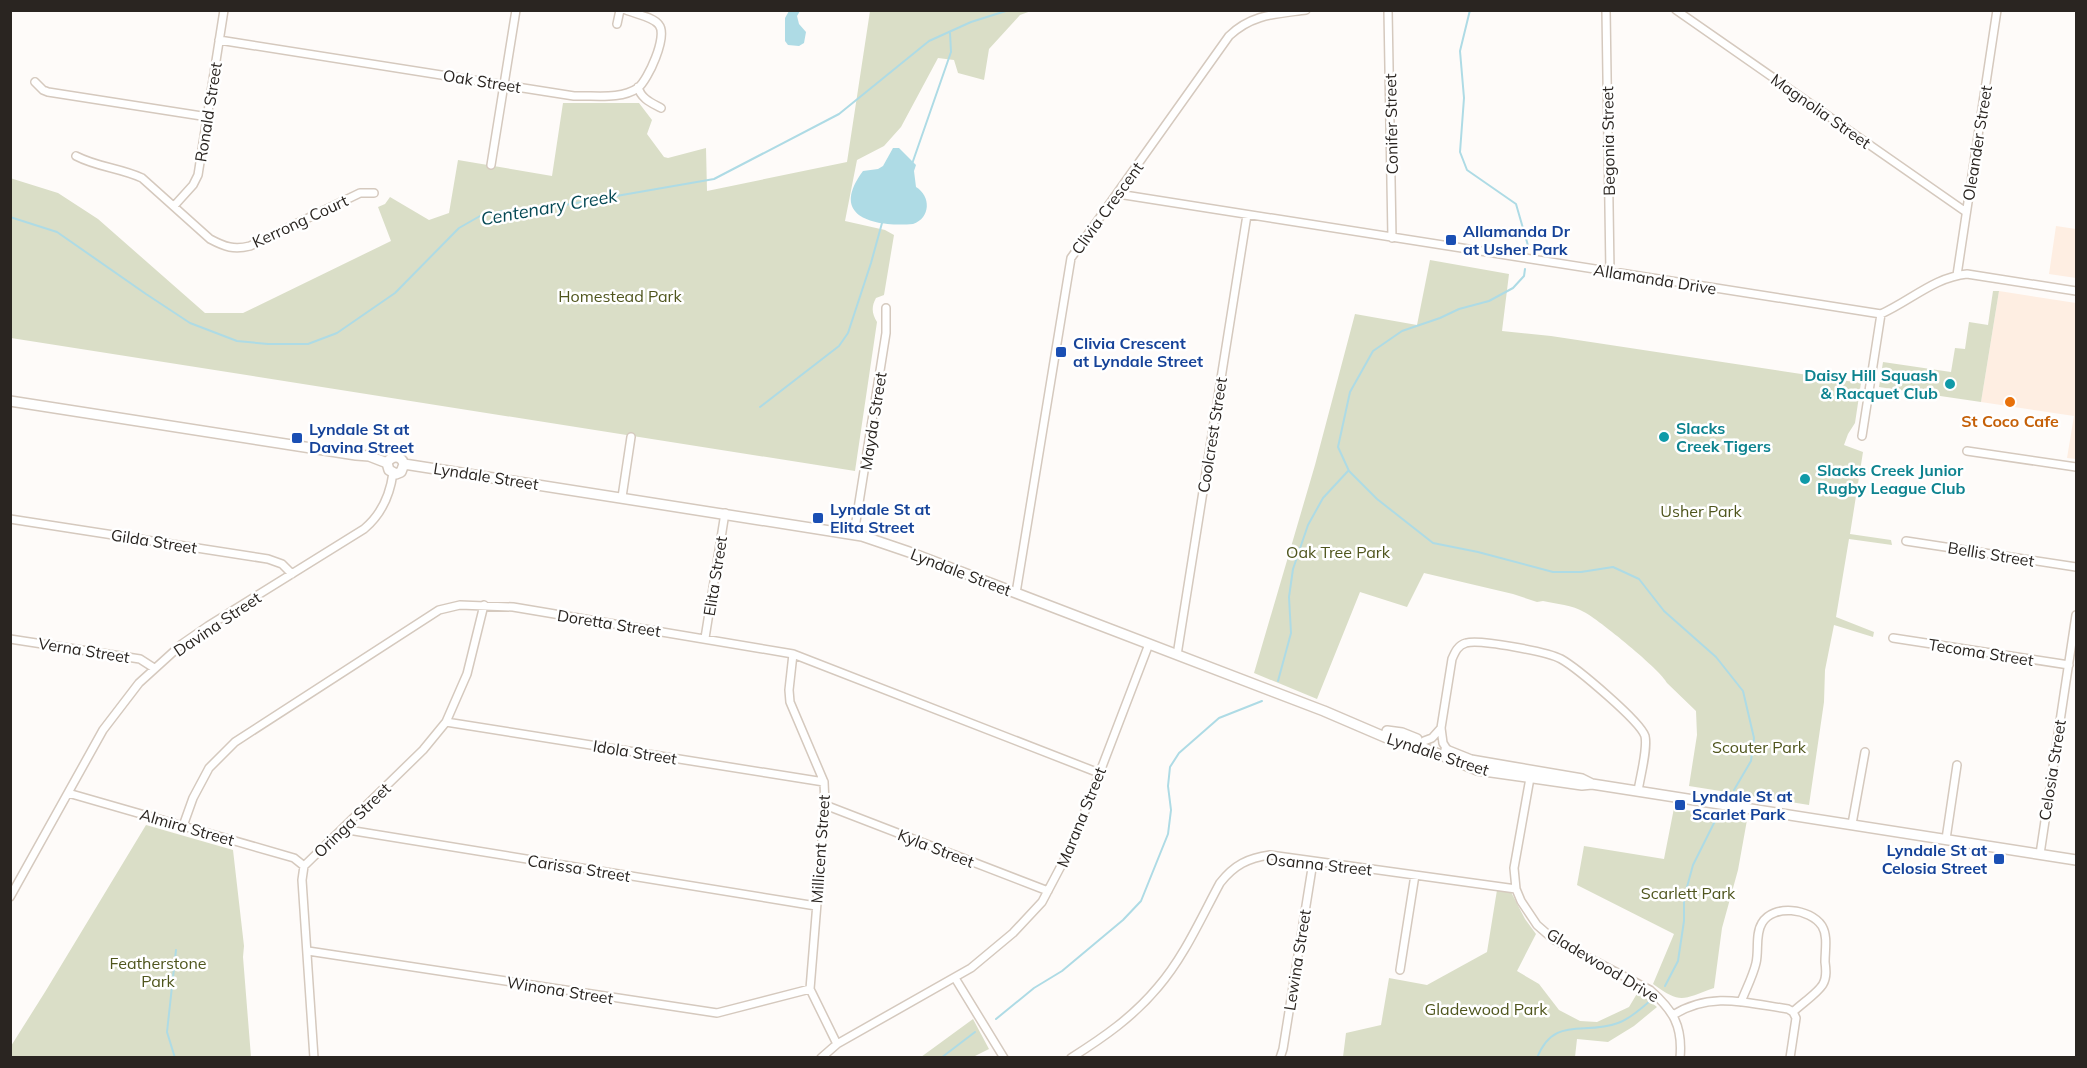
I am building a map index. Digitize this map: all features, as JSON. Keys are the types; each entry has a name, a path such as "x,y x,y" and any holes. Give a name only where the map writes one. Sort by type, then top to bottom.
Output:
{"street":[{"name":"Ronald Street","path":"174,206 193,185 198,175 224,10"},
{"path":"491,165 516,10"},
{"path":"617,24 621,10"},
{"path":"626,10 660,25 662,32 652,68 638,87 646,100 661,108"},
{"name":"Clivia Crescent","path":"1016,594 1071,258 1235,30 1241,24 1255,18 1306,10"},
{"name":"Conifer Street","path":"1388,10 1392,238"},
{"name":"Begonia Street","path":"1606,10 1610,272"},
{"name":"Magnolia Street","path":"1676,10 1966,212"},
{"name":"Oleander Street","path":"1957,275 1997,10"},
{"name":"Oak Street","path":"219,40 574,96 623,94 638,87"},
{"path":"35,82 48,92 208,117"},
{"name":"Kerrong Court","path":"76,156 89,163 142,178 210,239 223,246 236,249 250,246 360,193 374,193"},
{"name":"Allamanda Drive","path":"1118,194 1881,314"},
{"name":"Coolcrest Street","path":"1177,655 1247,215"},
{"path":"1862,436 1881,314 1957,275 1967,274 2076,291"},
{"name":"Mayda Street","path":"854,534 886,333 886,308"},
{"path":"10,401 369,456 387,463"},
{"path":"622,497 631,437"},
{"path":"1967,451 2076,467"},
{"path":"396,457 404,464 401,471 393,473 389,470 387,463 391,458 396,457"},
{"name":"Lyndale Street","path":"404,464 854,534 909,552 1324,711 1380,735 1414,744 1466,766 1530,774"},
{"name":"Davina Street","path":"10,897 103,730 133,691 154,668 208,626 372,523 386,500 393,473"},
{"name":"Elita Street","path":"705,638 725,513"},
{"name":"Gilda Street","path":"10,519 268,559 282,564 292,574"},
{"name":"Bellis Street","path":"1906,541 2076,567"},
{"name":"Doretta Street","path":"183,825 193,798 209,768 235,742 439,610 460,605 513,608 793,654 1099,773"},
{"name":"Oringa Street","path":"314,1058 302,880 304,866 423,750 446,722 467,674 484,605"},
{"name":"Celosia Street","path":"2040,854 2076,615"},
{"name":"Tecoma Street","path":"1893,638 2069,665"},
{"name":"Verna Street","path":"10,639 140,659 154,668"},
{"path":"1448,751 1443,743 1441,728 1452,660 1456,650 1465,643 1477,642 1550,655 1573,667 1640,726 1646,742 1638,791"},
{"name":"Marana Street","path":"821,1058 837,1044 971,968 1013,933 1042,902 1072,845 1149,644"},
{"name":"Millicent Street","path":"793,654 790,702 824,782 825,805 810,989"},
{"name":"Lyndale Street","path":"1324,711 1424,741 1471,760 1582,785 1592,784 2076,860"},
{"name":"Idola Street","path":"446,722 824,782"},
{"path":"1424,741 1432,738 1441,728"},
{"path":"1852,824 1865,752"},
{"path":"1946,839 1957,765"},
{"name":"Gladewood Drive","path":"1530,774 1514,868 1516,889 1521,901 1537,925 1553,939 1650,990 1664,1002 1673,1015 1680,1033 1680,1058"},
{"name":"Almira Street","path":"68,793 294,858 304,866"},
{"name":"Kyla Street","path":"825,805 1048,891"},
{"name":"Carissa Street","path":"342,829 816,906"},
{"name":"Osanna Street","path":"1071,1058 1110,1033 1159,986 1173,967 1228,872 1254,857 1270,855 1516,889"},
{"name":"Lewina Street","path":"1280,1058 1313,862"},
{"path":"1400,970 1415,875"},
{"path":"1741,1002 1756,964 1761,924 1768,915 1783,910 1803,913 1822,925 1826,935 1826,974 1819,990 1793,1012"},
{"name":"Winona Street","path":"308,951 717,1013 810,989"},
{"path":"955,978 1004,1058"},
{"path":"810,989 837,1044"},
{"path":"1673,1015 1682,1009 1711,999 1788,1009 1796,1018 1790,1058"}],"shaded area":[{"path":"2056,226 2076,229 2076,278 2049,274"},
{"path":"1999,291 2076,303 2076,459 2067,458 2074,416 1981,402"}],"green space":[{"name":"Homestead Park","path":"870,11 1031,11 1020,15 989,49 984,80 958,73 954,60 938,58 901,127 884,146 857,160 845,221 885,230 894,235 884,295 876,298 873,307 877,322 855,471 11,338 10,178 58,193 98,219 205,313 243,313 391,241 378,207 385,204 390,197 429,220 449,213 458,160 552,176 563,103 639,103 652,120 647,134 664,157 668,158 706,148 707,191 847,162"},
{"name":"Usher Park","path":"1430,260 1509,274 1502,331 1551,336 1861,383 1855,423 1844,445 1863,452 1850,534 1891,540 1892,545 1849,539 1836,617 1874,632 1873,637 1834,625 1825,670 1824,702 1809,805 1689,786 1697,735 1696,711 1629,646 1602,624 1570,606 1537,602 1424,573 1407,607 1360,592 1317,699 1254,673 1315,465 1355,314 1417,325"},
{"path":"1993,291 1999,291 1981,402 1879,387 1883,362 1951,372 1955,348 1965,349 1969,322 1988,325"},
{"name":"Scarlett Park","path":"1674,808 1747,820 1738,870 1722,928 1714,988 1682,998 1670,995 1653,984 1674,934 1577,885 1584,846 1664,859"},
{"name":"Featherstone Park","path":"146,825 233,850 244,946 251,1057 11,1057 11,1046"},
{"name":"Gladewood Park","path":"1497,890 1511,892 1536,934 1517,971 1539,984 1559,1010 1580,1021 1597,1022 1629,1007 1638,992 1657,1007 1634,1026 1608,1042 1577,1039 1575,1057 1343,1057 1346,1033 1381,1025 1389,978 1427,985 1487,952"},
{"path":"973,1019 989,1049 973,1057 921,1057"}],"water":[{"path":"789,11 800,11 797,16 799,24 806,32 804,43 799,46 788,45 785,41 785,18"},
{"path":"893,148 899,148 916,165 914,171 916,187 926,201 926,212 919,221 913,224 885,224 872,221 861,216 854,209 851,200 854,187 863,171 883,166"}],"waterway":[{"name":"Centenary Creek","path":"10,217 57,232 190,323 237,341 308,344 337,333 395,293 459,228 480,216 503,211 553,207 714,179 839,114 929,41 971,22 1009,10"},
{"path":"1470,10 1460,51 1464,98 1460,152 1467,170 1516,204 1529,249"},
{"path":"912,164 951,52 950,33"},
{"path":"760,407 839,346 848,333 882,223"},
{"path":"1525,269 1524,276 1513,288 1489,301 1459,309 1402,331 1373,351 1350,392 1338,447 1349,471 1377,499 1433,543 1478,552 1553,572 1581,572 1613,567 1639,579 1664,611 1716,657 1743,691 1754,738 1751,761 1734,790"},
{"path":"1278,681 1291,633 1289,597 1293,569 1308,525 1323,498 1348,471"},
{"path":"996,1019 1034,988 1062,971 1123,920 1141,901 1168,834 1171,810 1168,786 1170,767 1179,753 1219,718 1262,701"},
{"path":"1665,986 1678,961 1684,921 1684,898 1693,865 1716,819"},
{"path":"175,1058 167,1032 176,950"},
{"path":"1537,1058 1544,1045 1552,1036 1561,1031 1618,1023 1650,1001"},
{"path":"941,1058 975,1032"}],"place":[{"name":"Allamanda Dr at Usher Park","path":"1451,240"},
{"name":"Clivia Crescent at Lyndale Street","path":"1061,352"},
{"name":"Daisy Hill Squash & Racquet Club","path":"1950,384"},
{"name":"St Coco Cafe","path":"2010,402"},
{"name":"Slacks Creek Tigers","path":"1664,437"},
{"name":"Lyndale St at Davina Street","path":"297,438"},
{"name":"Slacks Creek Junior Rugby League Club","path":"1805,479"},
{"name":"Lyndale St at Elita Street","path":"818,518"},
{"name":"Lyndale St at Scarlet Park","path":"1680,805"},
{"name":"Lyndale St at Celosia Street","path":"1999,859"}],"park label":[{"name":"Oak Tree Park","path":"1338,552"},
{"name":"Scouter Park","path":"1759,747"}]}
